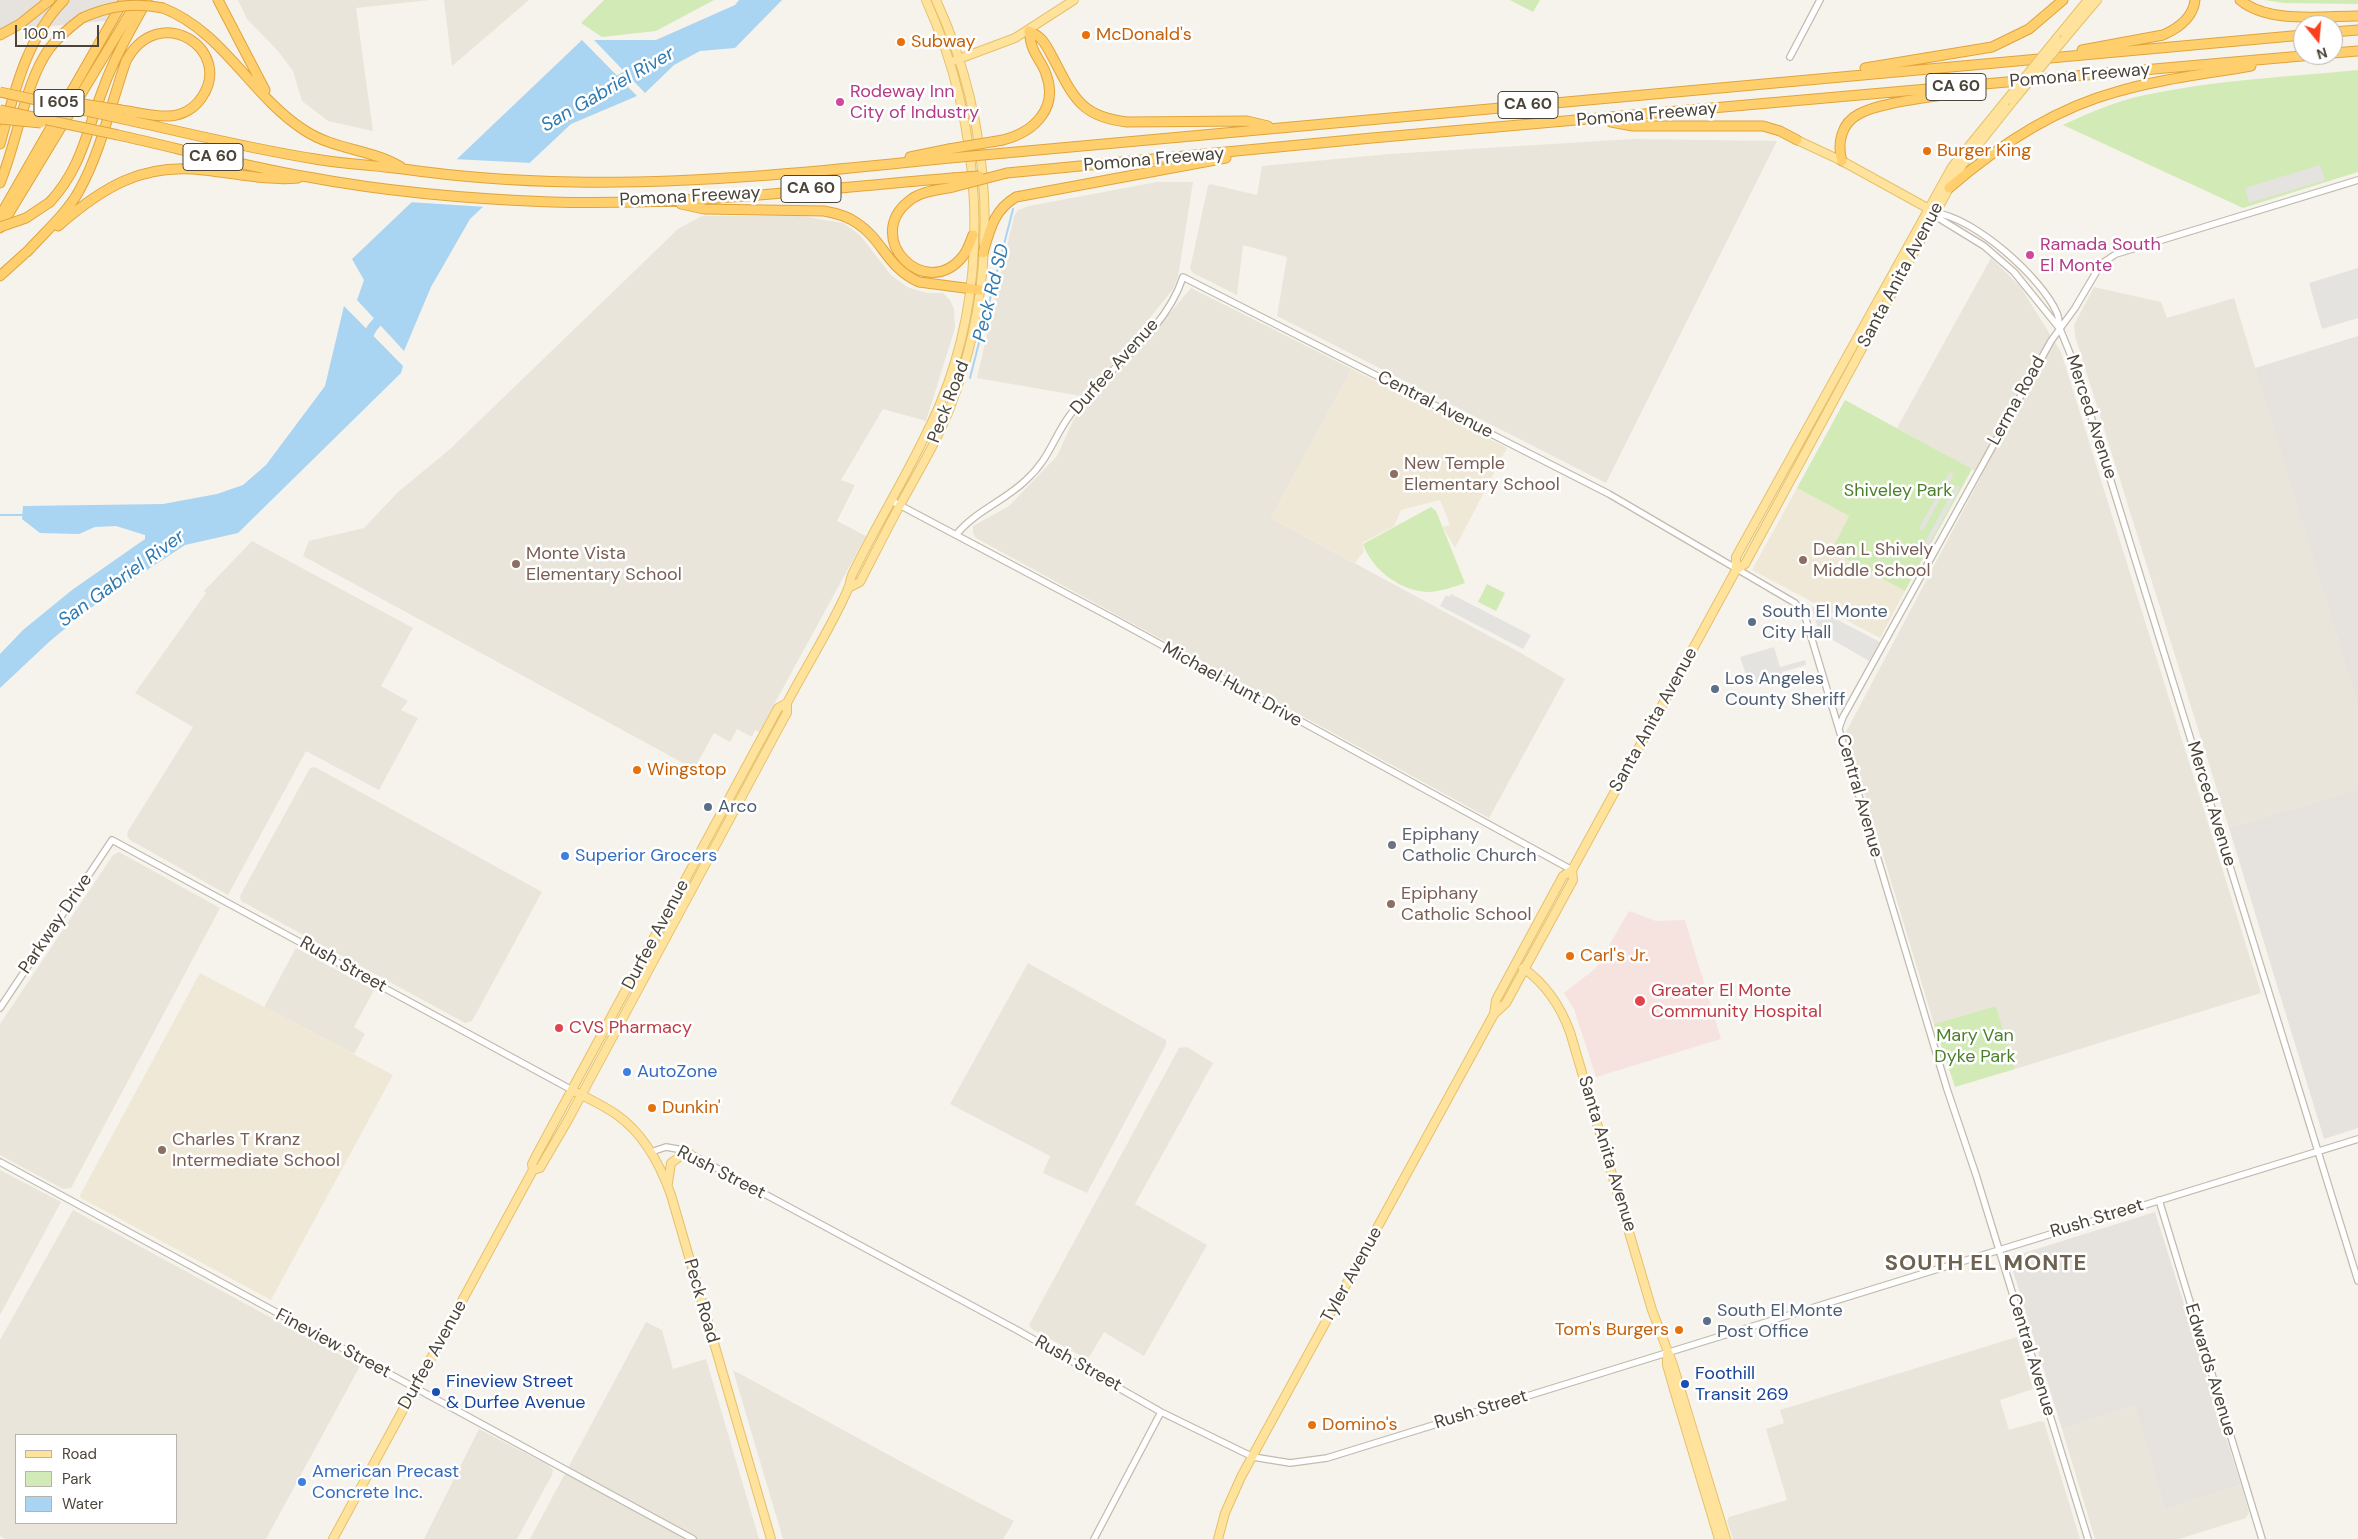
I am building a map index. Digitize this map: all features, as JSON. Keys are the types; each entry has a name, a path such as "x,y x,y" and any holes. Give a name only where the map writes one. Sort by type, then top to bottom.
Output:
{"highway":[{"path":"0,35 20,24 50,0"},
{"path":"0,144 26,61 45,24 64,0"},
{"name":"I 605","path":"0,205 118,0"},
{"path":"0,216 124,0"},
{"path":"100,64 103,49 130,0"},
{"name":"I 605","path":"0,227 138,0"},
{"path":"0,227 26,218 50,202 66,183 76,166 103,88 146,0"},
{"path":"218,0 254,71 275,105"},
{"path":"1779,81 1953,55 1992,47 2024,32 2063,0"},
{"path":"2030,59 2163,35 2184,23 2194,7 2195,0"},
{"path":"2240,0 2256,9 2280,16 2358,16"},
{"path":"0,183 11,155 34,79 43,58 62,34 82,18 103,10 126,5 163,8 185,18 201,29 275,105 303,130 332,145 388,160 409,170"},
{"path":"2343,31 2358,30"},
{"path":"27,252 62,214 79,191 96,150 126,61 133,49 147,37 166,31 188,37 203,52 210,72 209,83 199,102 191,108 171,116 122,114"},
{"path":"1029,31 1042,37 1073,94 1082,106 1096,115 1111,120 1127,122 1247,121 1276,128"},
{"path":"949,154 1003,140 1028,130 1038,121 1047,106 1048,82 1032,46 1029,31"},
{"name":"Pomona Freeway","path":"0,92 122,114 241,145 316,159 529,181 706,179 850,168 949,154 1005,153 1779,81 2293,36"},
{"path":"2343,52 2358,51"},
{"name":"Pomona Freeway","path":"0,110 312,178 394,190 482,198 671,201 952,183 1007,173 2293,57"},
{"path":"1948,188 1970,169 2025,131 2054,116 2107,94 2163,80 2293,60"},
{"path":"1842,161 1838,148 1840,137 1849,123 1858,114 1878,107 2019,82"},
{"path":"0,119 88,128"},
{"path":"1599,120 1633,126 1763,126 1780,131 1797,140"},
{"path":"983,253 994,218 1006,203 1016,197 1285,147"},
{"path":"0,276 94,197 113,185 152,171 178,168 278,180 312,178"},
{"path":"952,183 908,201 893,223 892,233 896,250 912,268 923,271 942,270 953,266 960,259 973,235"},
{"path":"671,201 704,209 824,211 837,214 852,220 866,230 902,274 919,282 975,289"}],"main road":[{"name":"Peck Road","path":"900,506 935,440 954,398 969,351 975,289 971,167 963,117 949,62 926,0"},
{"name":"Peck Road","path":"892,501 921,446 943,395 958,350 983,253 986,210 983,166 974,114 960,59 936,0"},
{"path":"949,62 996,46 1029,31 1074,0"},
{"name":"Santa Anita Avenue","path":"1736,570 1736,557 1842,364 1932,211 1963,164 2009,101 2088,0"},
{"name":"Santa Anita Avenue","path":"1726,1539 1673,1365 1652,1310 1564,1014 1553,997 1535,976 1517,964 1563,876 1572,870 1736,570 1745,564 1851,369 1932,211 1952,167 2098,0"},
{"path":"1797,140 1842,161 1932,211"},
{"path":"1842,364 1851,369"},
{"name":"Durfee Avenue","path":"533,1170 540,1168 582,1095 781,725 787,713 787,702 892,501"},
{"name":"Durfee Avenue","path":"848,588 860,582 900,506"},
{"name":"Durfee Avenue","path":"333,1539 533,1170 532,1164 535,1158 778,708 787,702"},
{"name":"Santa Anita Avenue","path":"1525,969 1572,880 1572,870"},
{"name":"Tyler Avenue","path":"1494,1014 1496,1000 1517,964"},
{"name":"Tyler Avenue","path":"1218,1539 1232,1495 1494,1014 1506,1003 1525,969"},
{"name":"Peck Road","path":"572,1090 623,1120 633,1128 651,1152 668,1185 771,1539"},
{"path":"668,1185 671,1163 681,1156 690,1154"},
{"name":"Santa Anita Avenue","path":"1667,1352 1667,1366 1719,1539"}],"street":[{"path":"1790,57 1820,0"},
{"name":"Lerma Road","path":"1839,728 1843,717 2050,340 2076,308 2101,264 2116,254 2358,180"},
{"name":"Merced Avenue","path":"1932,211 1946,214 1959,220 2002,248 2026,271 2058,314 2060,329 2076,368 2129,534 2358,1281"},
{"name":"Merced Avenue","path":"1932,211 1940,219 1984,246 2014,272 2060,329"},
{"path":"1954,227 1959,220"},
{"name":"Durfee Avenue","path":"956,535 973,518 1004,499 1038,468 1068,417 1143,339 1172,302 1183,277"},
{"name":"Central Avenue","path":"1183,277 1586,482 1795,604 1802,611 1947,1089 2088,1539"},
{"name":"Michael Hunt Drive","path":"892,501 1572,870"},
{"name":"Rush Street","path":"112,840 572,1090"},
{"name":"Parkway Drive","path":"0,1008 112,840"},
{"name":"Rush Street","path":"651,1152 666,1147 690,1154 1035,1340 1161,1412 1253,1457 1290,1463 1327,1458 2358,1139"},
{"name":"Fineview Street","path":"0,1162 693,1539"},
{"name":"Edwards Avenue","path":"2160,1200 2262,1539"},
{"path":"1094,1539 1161,1412"}],"shaded area":[{"path":"0,0 126,0 114,20 0,31"},
{"path":"238,0 430,0 356,8 373,131 328,121 302,101 293,71 278,51 247,19"},
{"path":"444,0 529,0 452,66"},
{"path":"1633,139 1777,141 1606,483 1277,316 1287,257 1243,245 1237,295 1193,273 1190,269 1208,186 1210,184 1257,195 1262,166 1389,154"},
{"path":"2320,165 2325,180 2249,203 2245,188"},
{"path":"1157,182 1193,182 1178,277 1173,289 1116,360 1081,396 977,378 1014,216 1018,210 1029,206"},
{"path":"702,216 801,216 843,223 860,235 891,275 907,287 927,293 943,293 950,300 954,309 955,328 926,421 883,409 841,480 855,485 837,521 866,536 759,732 755,730 752,737 737,729 730,742 714,733 694,769 303,556 309,541 364,528 398,492 449,450 678,229"},
{"path":"1991,258 2020,286 2061,352 2261,993 2015,1069 1996,1006 1934,1024 1846,732 1982,475 1897,428"},
{"path":"2358,268 2358,318 2322,329 2309,283"},
{"path":"2094,287 2161,302 2167,318 2234,298 2358,706 2358,789 2229,828 2075,336 2074,325"},
{"path":"1191,288 1352,369 1271,518 1519,652 1565,679 1489,818 976,538 973,533 973,526 1009,506 1057,456 1074,419 1133,356"},
{"path":"2358,336 2358,706 2255,368"},
{"name":"New Temple Elementary School","path":"1352,369 1507,448 1455,548 1443,527 1450,525 1440,500 1401,510 1394,526 1362,543 1364,551 1355,563 1271,518"},
{"path":"1950,472 1954,474 1923,530 1919,528"},
{"path":"1956,485 1960,487 1929,545 1925,542"},
{"name":"Dean L Shively Middle School","path":"1797,488 1849,516 1831,551 1905,591 1880,638 1752,570"},
{"path":"252,541 413,628 381,686 408,701 401,710 418,718 379,790 306,751 228,895 130,840 127,836 128,831 193,727 135,693 206,593 204,591"},
{"path":"1451,594 1531,635 1523,649 1440,606 1446,595 1449,597"},
{"path":"1811,606 1880,642 1869,661 1819,632"},
{"path":"1774,647 1780,667 1805,660 1806,665 1782,672 1782,676 1756,683 1755,678 1746,675 1740,657"},
{"path":"315,767 542,892 472,1021 465,1023 241,901 240,896 310,768"},
{"path":"2358,789 2358,1128 2324,1139 2229,828"},
{"path":"119,852 220,908 71,1188 63,1189 0,1155 0,1024 113,855"},
{"name":"Greater El Monte Community Hospital","path":"1629,911 1656,921 1685,920 1721,1039 1596,1077 1574,1009 1564,993 1596,968"},
{"path":"296,948 374,990 354,1027 365,1034 354,1054 264,1007"},
{"path":"1028,963 1166,1040 1166,1045 1087,1193 1043,1173 1050,1156 950,1104"},
{"path":"200,973 393,1075 271,1300 81,1198 80,1195"},
{"path":"1187,1047 1213,1063 1135,1204 1207,1245 1144,1356 1104,1332 1090,1356 1085,1358 1032,1329 1029,1325 1179,1048"},
{"path":"0,1170 61,1202 0,1315"},
{"path":"73,1210 360,1366 266,1539 5,1539 0,1536 0,1340"},
{"path":"2155,1212 2241,1485 2165,1509 2134,1405 2062,1429 2010,1261 2011,1257"},
{"path":"646,1322 662,1330 673,1369 706,1359 759,1539 530,1539"},
{"path":"2017,1337 2033,1389 2000,1400 2009,1430 2040,1421 2044,1422 2080,1539 1733,1539 1727,1521 1729,1517 1787,1500 1766,1429 1784,1423 1780,1410"},
{"path":"733,1370 1014,1521 1003,1539 783,1539"},
{"path":"2134,1405 2165,1509 2241,1485 2249,1512 2246,1518 2179,1539 2095,1539 2062,1429"},
{"path":"479,1429 548,1465 553,1470 552,1475 517,1539 424,1539"}],"green space":[{"path":"604,0 714,0 656,31 602,37 581,23"},
{"path":"1510,0 1540,0 1533,12"},
{"path":"2264,0 2358,0 2358,4 2284,3"},
{"path":"2358,70 2358,172 2243,208 2063,125 2124,101 2171,90 2224,82"},
{"name":"Shiveley Park","path":"1845,400 1972,469 1905,591 1831,551 1849,516 1797,488"},
{"path":"1431,507 1436,511 1465,583 1430,592 1409,588 1389,578 1373,562 1363,544"},
{"path":"1487,584 1505,593 1496,611 1478,602"},
{"name":"Mary Van Dyke Park","path":"1996,1006 2015,1069 1955,1087 1934,1024"}],"water":[{"path":"739,0 782,0 735,48 700,51 674,65 645,93 594,40 656,40 735,5"},
{"path":"582,40 637,96 571,124 470,219 431,287 404,351 357,300 364,280 352,259"},
{"path":"344,306 403,366 401,373 238,533 185,545 86,611 49,642 0,688 0,654 23,630 72,590 145,539 145,535 116,526 95,527 79,534 40,533 22,519 23,506 163,504 217,494 243,485 266,465 325,386"}],"pier":[{"path":"453,159 532,163 487,207 408,202"}],"waterway":[{"name":"San Gabriel River","path":"610,85 638,69"},
{"name":"Peck Rd SD","path":"970,378 1013,209"},
{"name":"San Gabriel River","path":"364,344 372,328 385,313"},
{"path":"0,515 25,515"}],"place":[{"name":"McDonald's","path":"1086,35"},
{"name":"Subway","path":"901,42"},
{"name":"Rodeway Inn City of Industry","path":"840,102"},
{"name":"Burger King","path":"1927,151"},
{"name":"Ramada South El Monte","path":"2030,255"},
{"name":"New Temple Elementary School","path":"1394,474"},
{"name":"Dean L Shively Middle School","path":"1803,560"},
{"name":"Monte Vista Elementary School","path":"516,564"},
{"name":"South El Monte City Hall","path":"1752,622"},
{"name":"Los Angeles County Sheriff","path":"1715,689"},
{"name":"Wingstop","path":"637,770"},
{"name":"Arco","path":"708,807"},
{"name":"Epiphany Catholic Church","path":"1392,845"},
{"name":"Superior Grocers","path":"565,856"},
{"name":"Epiphany Catholic School","path":"1391,904"},
{"name":"Carl's Jr.","path":"1570,956"},
{"name":"Greater El Monte Community Hospital","path":"1640,1001"},
{"name":"CVS Pharmacy","path":"559,1028"},
{"name":"AutoZone","path":"627,1072"},
{"name":"Dunkin'","path":"652,1108"},
{"name":"Charles T Kranz Intermediate School","path":"162,1150"},
{"name":"South El Monte Post Office","path":"1707,1321"},
{"name":"Tom's Burgers","path":"1679,1330"},
{"name":"Foothill Transit 269","path":"1685,1384"},
{"name":"Fineview Street & Durfee Avenue","path":"436,1392"},
{"name":"Domino's","path":"1312,1425"},
{"name":"American Precast Concrete Inc.","path":"302,1482"}],"district":[{"name":"SOUTH EL MONTE","path":"1986,1264"}]}
